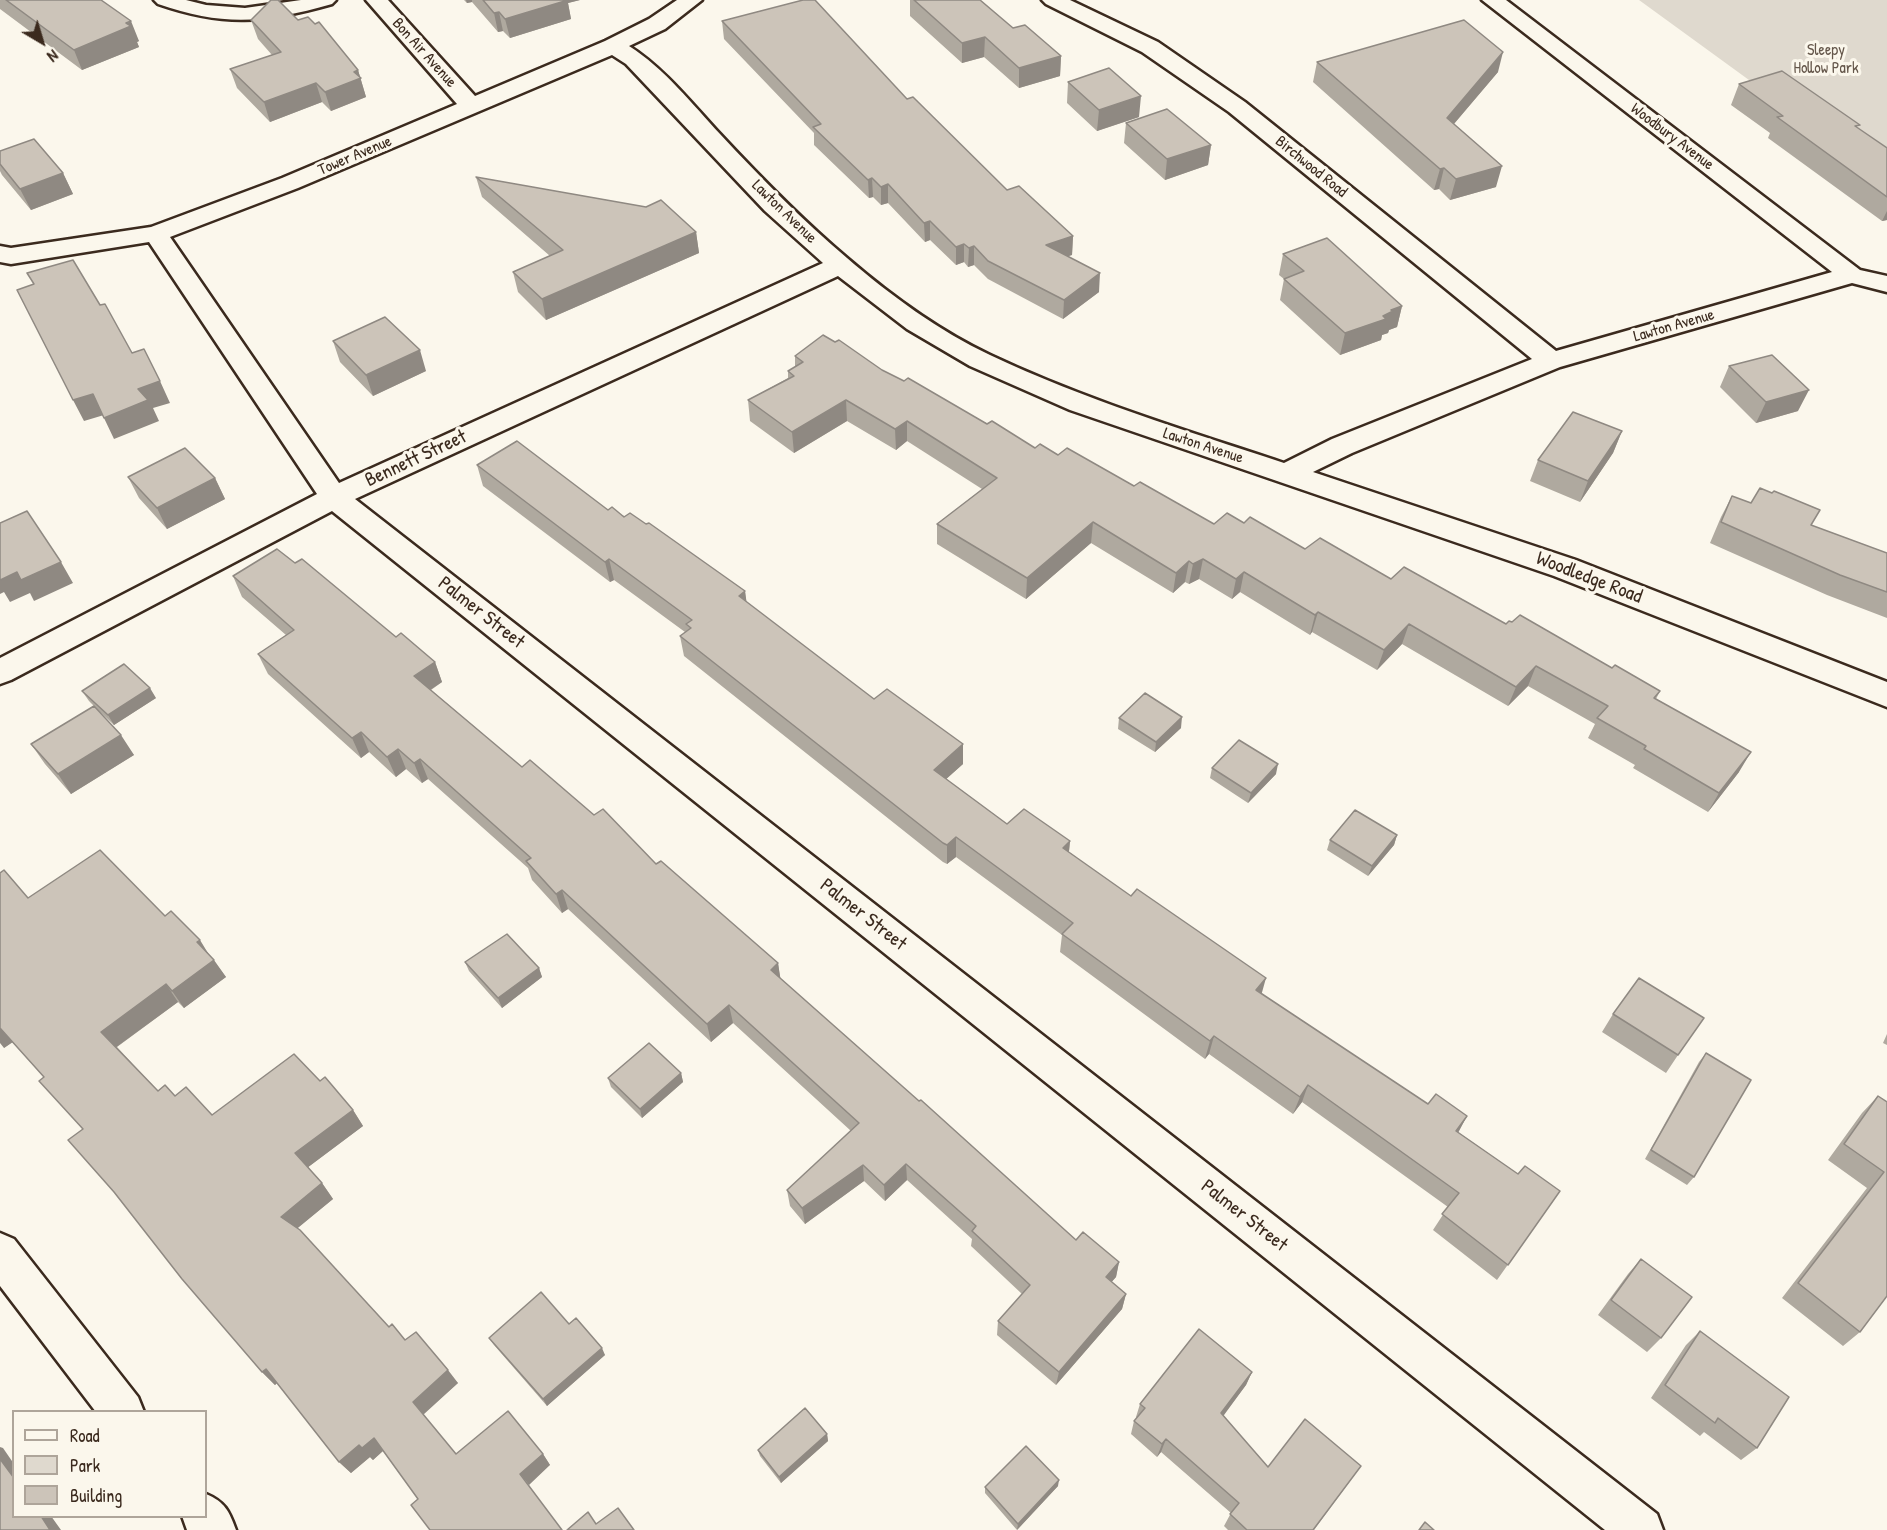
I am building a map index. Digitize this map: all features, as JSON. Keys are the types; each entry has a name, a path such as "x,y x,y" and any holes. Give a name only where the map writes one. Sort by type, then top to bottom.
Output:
{"street":[{"path":"165,0 193,10 225,16 262,14 325,0"},
{"name":"Bon Air Avenue","path":"377,0 472,107"},
{"name":"Tower Avenue","path":"0,254 11,256 156,234 290,183 613,46 657,24 691,0"},
{"name":"Birchwood Road","path":"1053,0 1150,47 1237,106 1551,361"},
{"name":"Woodbury Avenue","path":"1493,0 1851,275"},
{"name":"Lawton Avenue","path":"613,46 634,59 774,206 840,265 916,323 979,360 1080,404 1286,474 1342,446 1551,361 1851,275"},
{"name":"Palmer Street","path":"156,234 334,497 1641,1530"},
{"name":"Bennett Street","path":"0,672 334,497 840,265"},
{"path":"1851,275 1887,284"},
{"name":"Woodledge Road","path":"1286,474 1565,568 1887,695"},
{"path":"0,1253 121,1410"}],"green space":[{"name":"Sleepy Hollow Park","path":"1639,0 1887,0 1887,170 1804,120"}],"building":[{"path":"6,0 101,0 131,21 126,23 131,26 74,50"},
{"path":"271,0 278,0 298,20 308,17 315,24 319,22 358,70 354,72 361,78 325,92 316,83 264,102 230,69 281,52 251,20"},
{"path":"483,0 568,0 505,19 499,12 494,13"},
{"path":"803,0 815,0 907,99 913,97 1007,190 1019,186 1073,236 1046,245 1100,273 1064,300 988,261 974,246 969,248 964,244 956,247 930,221 924,223 888,184 881,187 872,178 868,180 813,127 821,124 722,21"},
{"path":"914,0 980,0 1013,28 1025,25 1061,56 1019,68 985,37 962,43"},
{"path":"1464,20 1503,52 1447,118 1502,166 1456,179 1444,168 1440,169 1317,62"},
{"path":"1109,68 1141,96 1099,110 1068,82"},
{"path":"1782,71 1860,125 1855,126 1887,148 1887,197 1777,117 1783,116 1739,84"},
{"path":"1167,109 1211,145 1167,159 1126,123"},
{"path":"34,139 63,173 20,189 0,164 0,151"},
{"path":"476,177 646,207 661,200 696,232 542,299 513,272 563,250"},
{"path":"1327,238 1402,306 1383,316 1386,319 1345,333 1284,279 1304,271 1283,254"},
{"path":"73,260 100,305 105,304 132,353 144,349 160,381 138,389 148,400 104,418 93,394 73,400 17,290 34,284 27,273"},
{"path":"385,317 420,350 366,375 333,341"},
{"path":"823,335 835,342 839,340 882,370 904,381 908,378 987,424 992,421 1035,448 1040,444 1058,455 1067,448 1134,486 1140,482 1214,524 1227,513 1244,523 1250,517 1305,549 1320,538 1391,579 1404,567 1506,624 1520,615 1612,668 1615,665 1660,691 1654,698 1751,752 1719,793 1644,749 1646,746 1597,718 1608,706 1536,666 1516,687 1409,624 1384,650 1318,612 1315,615 1244,572 1236,579 1203,559 1193,564 1189,561 1176,573 1093,522 1027,578 937,524 997,478 907,421 895,429 846,400 792,432 748,400 794,376 788,371 803,362 795,356"},
{"path":"1772,355 1809,390 1766,402 1729,366"},
{"path":"1573,412 1622,431 1588,481 1538,460"},
{"path":"517,441 608,510 612,507 624,517 630,513 646,524 649,523 745,591 739,596 874,699 887,689 963,744 934,770 1007,824 1024,809 1070,841 1063,848 1131,896 1137,889 1266,978 1256,990 1428,1104 1436,1094 1467,1116 1456,1131 1518,1174 1525,1166 1560,1191 1508,1265 1442,1214 1459,1193 1308,1085 1300,1097 1214,1036 1210,1041 1062,934 1073,923 956,837 947,845 943,843 680,636 691,628 686,624 692,620 609,559 605,562 477,465"},
{"path":"185,448 215,478 157,508 128,477"},
{"path":"1760,488 1772,493 1774,491 1820,510 1811,525 1887,553 1887,592 1840,575 1721,522 1732,496 1751,503"},
{"path":"27,511 61,562 21,580 17,572 0,580 0,523"},
{"path":"277,549 295,563 302,559 396,637 401,633 435,662 414,676 522,767 530,760 594,815 603,809 656,864 661,861 778,963 771,970 919,1101 921,1100 1076,1240 1083,1232 1119,1262 1106,1277 1126,1294 1059,1372 998,1321 1030,1285 972,1231 976,1226 906,1164 884,1185 863,1165 802,1208 787,1190 859,1123 729,1005 707,1024 562,890 556,894 526,861 531,858 420,759 414,763 398,749 387,757 361,732 352,738 258,654 294,630 233,576"},
{"path":"124,664 150,688 108,715 82,691"},
{"path":"1145,693 1182,717 1156,742 1119,718"},
{"path":"94,706 121,735 58,774 31,744"},
{"path":"1239,740 1278,764 1251,793 1212,768"},
{"path":"1355,810 1397,835 1372,866 1330,840"},
{"path":"100,850 165,916 171,911 200,940 197,942 214,960 172,991 166,984 101,1032 158,1091 165,1085 175,1096 186,1087 212,1115 294,1054 320,1081 325,1077 353,1110 295,1153 322,1183 281,1217 300,1230 389,1327 392,1324 405,1340 416,1332 448,1370 413,1402 456,1454 508,1411 543,1454 520,1474 562,1530 430,1530 411,1505 418,1499 374,1438 362,1448 359,1445 339,1462 266,1369 262,1372 182,1279 114,1192 68,1140 83,1129 39,1081 44,1077 0,1028 0,873 4,870 28,898"},
{"path":"507,934 539,968 498,998 465,962"},
{"path":"1639,978 1704,1018 1678,1055 1613,1014"},
{"path":"649,1043 681,1073 640,1109 608,1078"},
{"path":"1706,1053 1751,1080 1694,1177 1651,1150"},
{"path":"1878,1096 1887,1102 1887,1296 1860,1332 1798,1283 1884,1172 1844,1144"},
{"path":"1641,1259 1692,1297 1661,1338 1611,1300"},
{"path":"541,1292 569,1324 576,1318 602,1348 543,1399 489,1338"},
{"path":"1199,1329 1252,1372 1221,1413 1268,1467 1305,1419 1361,1466 1313,1530 1247,1530 1230,1514 1239,1503 1166,1439 1162,1444 1134,1421 1145,1408 1140,1404"},
{"path":"1700,1331 1789,1397 1757,1448 1718,1418 1715,1423 1665,1385"},
{"path":"805,1408 827,1434 779,1477 758,1450"},
{"path":"1026,1446 1059,1480 1018,1524 985,1487"},
{"path":"0,1459 12,1475 12,1518 42,1518 50,1530 0,1530"},
{"path":"618,1508 634,1530 567,1530 588,1512 596,1524"},
{"path":"1425,1522 1434,1530 1419,1530"}]}
